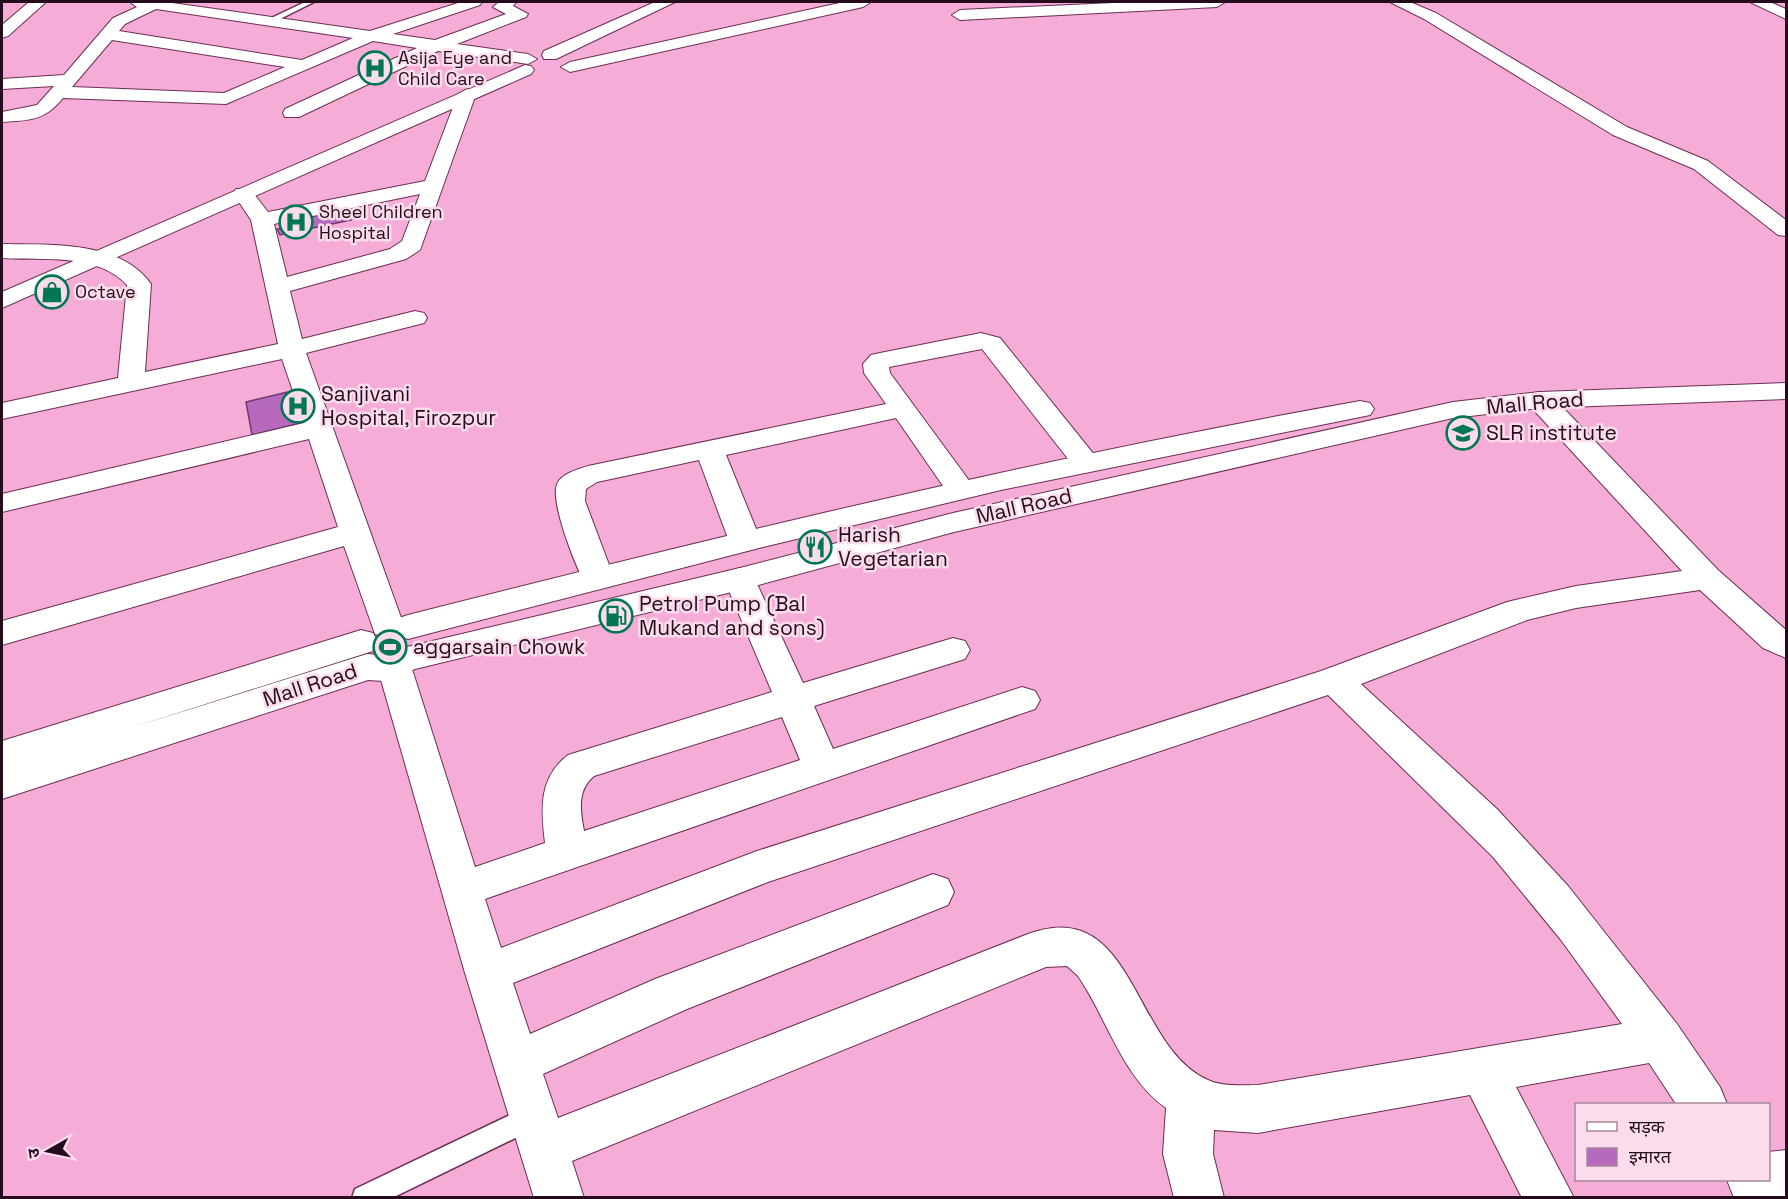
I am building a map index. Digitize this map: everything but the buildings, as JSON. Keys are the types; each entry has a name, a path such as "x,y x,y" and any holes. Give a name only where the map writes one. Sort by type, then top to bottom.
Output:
{"main road":[{"path":"2,33 38,2"},
{"path":"137,2 159,3 435,46 535,69 570,67 863,2"},
{"path":"2,84 64,86 213,100 232,98 372,36 475,2"},
{"path":"291,113 435,46 520,14 501,7 509,2"},
{"path":"2,301 467,94 535,69 550,55 667,2"},
{"path":"960,15 1144,3 1217,2"},
{"path":"1398,2 1430,16 1620,131 1701,165 1786,231"},
{"path":"1758,2 1786,14"},
{"path":"2,117 37,112 49,105 106,34 124,17 159,3"},
{"path":"106,34 303,65"},
{"path":"190,65 202,49"},
{"path":"550,55 571,58 574,64 570,67"},
{"path":"165,97 178,81"},
{"path":"278,287 405,251 412,245 467,94"},
{"path":"262,220 434,185"},
{"path":"243,193 262,220 292,349 354,533 461,889 559,1197"},
{"path":"2,251 98,257 128,271 139,284 131,384"},
{"path":"2,411 292,349 415,318"},
{"path":"961,490 877,373 876,364 880,361 981,341 991,344 1086,463"},
{"path":"2,755 387,648 598,578 961,490 1086,463 1268,425 1440,396 1623,379 1786,373"},
{"name":"Mall Road","path":"2,784 387,648 740,579 952,523 1453,410 1540,400 1786,391"},
{"path":"1540,400 1707,578 1775,639 1786,646"},
{"path":"598,578 570,501 571,485 588,475 901,409"},
{"path":"2,503 320,428"},
{"path":"709,449 745,541"},
{"path":"2,633 354,533"},
{"path":"487,973 757,868 1334,680 1519,610 1576,597 1707,578"},
{"path":"740,579 822,767"},
{"path":"567,854 561,795 566,776 571,771 953,650"},
{"path":"1334,680 1528,869 1597,952 1661,1039 1702,1103"},
{"path":"461,889 1022,700"},
{"path":"516,1063 671,994 933,892"},
{"path":"539,1132 1043,948 1061,946 1077,949 1092,960 1140,1040 1168,1078 1191,1097 1222,1109 1258,1109 1661,1039"},
{"path":"1481,1069 1549,1197"},
{"path":"1191,1097 1188,1154 1199,1197"},
{"path":"1770,1177 1786,1175"},
{"path":"1753,1181 1763,1197"}],"lane":[{"path":"269,21 310,2"},
{"path":"364,1197 539,1132"}],"place":[{"name":"Asija Eye and Child Care","path":"375,68"},
{"name":"Sheel Children Hospital","path":"296,222"},
{"name":"Octave","path":"52,292"},
{"name":"Sanjivani Hospital, Firozpur","path":"298,406"},
{"name":"SLR institute","path":"1463,433"},
{"name":"Harish Vegetarian","path":"815,547"},
{"name":"Petrol Pump (Bal Mukand and sons)","path":"616,616"},
{"name":"aggarsain Chowk","path":"390,647"}]}
